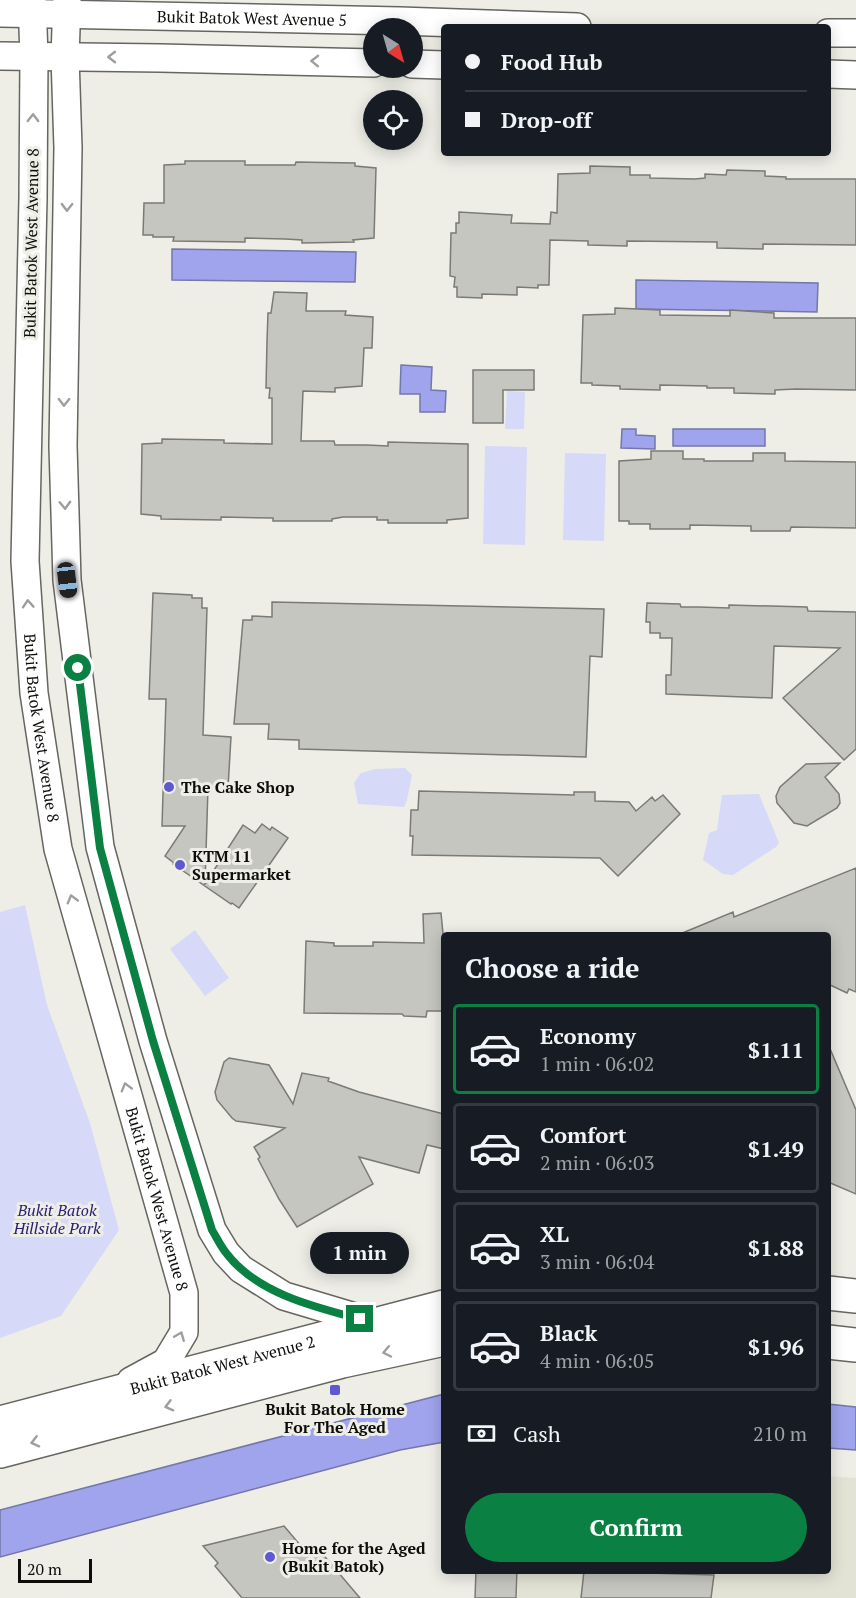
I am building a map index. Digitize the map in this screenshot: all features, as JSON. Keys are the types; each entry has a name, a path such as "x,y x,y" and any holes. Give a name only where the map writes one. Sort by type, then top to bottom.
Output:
{"main road":[{"path":"831,1293 856,1296"},
{"name":"Bukit Batok West Avenue 2","path":"0,1424 441,1308"},
{"name":"Bukit Batok West Avenue 2","path":"0,1450 342,1361 441,1341"},
{"path":"831,1342 856,1345"}],"street":[{"name":"Bukit Batok West Avenue 5","path":"0,13 32,7 66,7 488,24"},
{"name":"Bukit Batok West Avenue 8","path":"32,7 34,57 25,561 34,693 58,849 184,1293 184,1332 166,1362 104,1396"},
{"path":"66,7 68,148 63,446 67,580 103,859 153,1041 212,1230 226,1253 241,1269 284,1296 378,1324"},
{"path":"831,33 856,33"},
{"path":"0,56 363,63"},
{"path":"423,64 441,65"},
{"path":"831,74 856,75"},
{"path":"49,784 60,797 72,798 83,792 91,778"}],"shaded area":[{"path":"831,1476 856,1478 856,1598 517,1598 519,1574 831,1574"}],"green space":[{"path":"507,391 525,392 524,429 505,429"},
{"path":"485,446 527,447 525,545 483,544"},
{"path":"565,453 606,454 604,541 563,540"},
{"path":"405,768 412,775 404,807 358,804 354,783 361,773 375,769"},
{"path":"759,794 779,843 733,875 723,874 703,860 709,833 717,830 722,795"},
{"name":"Bukit Batok Hillside Park","path":"25,905 47,1005 90,1123 119,1230 61,1316 0,1338 0,912"},
{"path":"195,930 229,978 205,996 170,949"}],"water":[{"path":"172,249 356,252 355,282 172,280"},
{"path":"636,280 818,283 817,312 636,309"},
{"path":"401,365 432,367 431,390 446,391 445,412 420,412 420,394 400,394"},
{"path":"622,429 636,429 636,435 655,436 655,449 621,448"},
{"path":"673,429 765,429 765,446 673,446"},
{"path":"441,1395 441,1443 400,1450 0,1557 0,1510"},
{"path":"831,1404 856,1407 856,1450 831,1448"}],"building":[{"path":"185,161 245,161 245,165 295,165 296,162 355,163 355,166 376,168 374,238 353,240 354,242 302,243 302,240 245,238 245,242 173,241 174,237 143,235 144,203 164,203 164,165 185,164"},
{"path":"590,166 630,167 630,175 650,175 650,178 705,178 705,174 726,175 727,170 765,171 765,176 786,177 786,179 856,179 856,245 763,244 763,249 717,248 717,242 627,241 627,246 588,245 588,241 550,240 549,285 538,285 538,288 517,287 517,295 482,294 482,298 457,297 457,287 454,287 455,277 450,276 451,233 456,233 459,212 512,215 511,223 550,224 551,212 557,213 558,174 590,173"},
{"path":"274,292 307,293 306,311 346,311 345,315 373,317 372,348 364,348 362,386 335,388 335,392 303,391 301,441 334,441 335,445 388,446 388,442 468,444 468,518 447,520 447,523 388,523 388,520 377,520 377,517 343,517 332,519 332,521 273,521 273,518 221,517 221,520 161,519 161,516 141,514 142,444 162,443 162,439 224,440 224,443 272,444 272,398 269,398 270,388 266,388 268,313 271,313"},
{"path":"615,308 660,310 660,315 730,316 730,310 774,313 774,318 856,318 856,390 796,389 775,390 775,394 734,393 734,388 707,388 707,386 660,385 660,390 620,389 620,386 581,383 583,315 615,314"},
{"path":"473,370 534,370 534,390 503,390 503,423 473,423"},
{"path":"651,451 683,451 683,459 704,459 704,461 753,461 753,453 785,453 785,461 856,462 856,528 791,527 790,531 751,531 751,526 690,525 690,529 650,529 650,524 629,524 629,521 619,521 619,461 651,459"},
{"path":"153,593 192,595 192,598 202,598 202,608 207,608 203,735 231,737 228,788 208,788 205,884 243,825 255,833 262,824 270,830 272,827 288,838 239,908 173,864 165,856 185,826 162,826 166,699 149,699"},
{"path":"272,602 604,609 602,657 590,656 586,757 299,749 299,740 268,739 269,724 234,724 243,620 252,620 252,616 272,617"},
{"path":"647,603 680,604 681,607 729,608 729,605 807,607 808,611 856,612 856,749 844,760 783,698 840,648 774,646 772,698 666,694 666,675 671,675 672,638 660,638 660,633 650,633 650,622 646,622"},
{"path":"840,763 825,777 839,794 840,803 837,808 807,826 794,823 777,803 776,796 780,787 806,764"},
{"path":"419,791 574,795 574,792 595,792 595,801 629,802 636,811 652,797 655,801 663,795 680,814 618,876 600,858 412,855 411,810 418,810"},
{"path":"856,868 856,992 849,989 847,993 831,985 831,932 685,932 733,912 734,917"},
{"path":"441,913 443,932 441,932 441,1011 427,1011 426,1017 402,1014 304,1013 306,941 334,943 334,946 373,946 373,942 424,943 423,914"},
{"path":"831,1051 856,1110 856,1194 831,1183"},
{"path":"229,1058 269,1065 293,1104 302,1073 329,1078 328,1081 359,1092 441,1113 441,1148 427,1145 419,1173 359,1157 373,1184 297,1227 279,1199 254,1147 285,1128 236,1121 232,1118 217,1100 215,1092 224,1062"},
{"name":"Home for the Aged (Bukit Batok)","path":"284,1526 306,1552 315,1545 360,1598 242,1598 215,1566 218,1563 203,1546"},
{"name":"Home for the Aged (Bukit Batok)","path":"476,1574 517,1574 516,1598 475,1598"},
{"path":"584,1574 714,1575 711,1598 581,1598"}],"place":[{"name":"The Cake Shop","path":"169,787"},
{"name":"KTM 11 Supermarket","path":"180,865"},
{"name":"Bukit Batok Home For The Aged","path":"335,1390"},
{"name":"Home for the Aged (Bukit Batok)","path":"270,1557"}],"route":[{"path":"78,668 100,848 153,1041 212,1230 226,1253 241,1269 284,1296 360,1319"}]}
